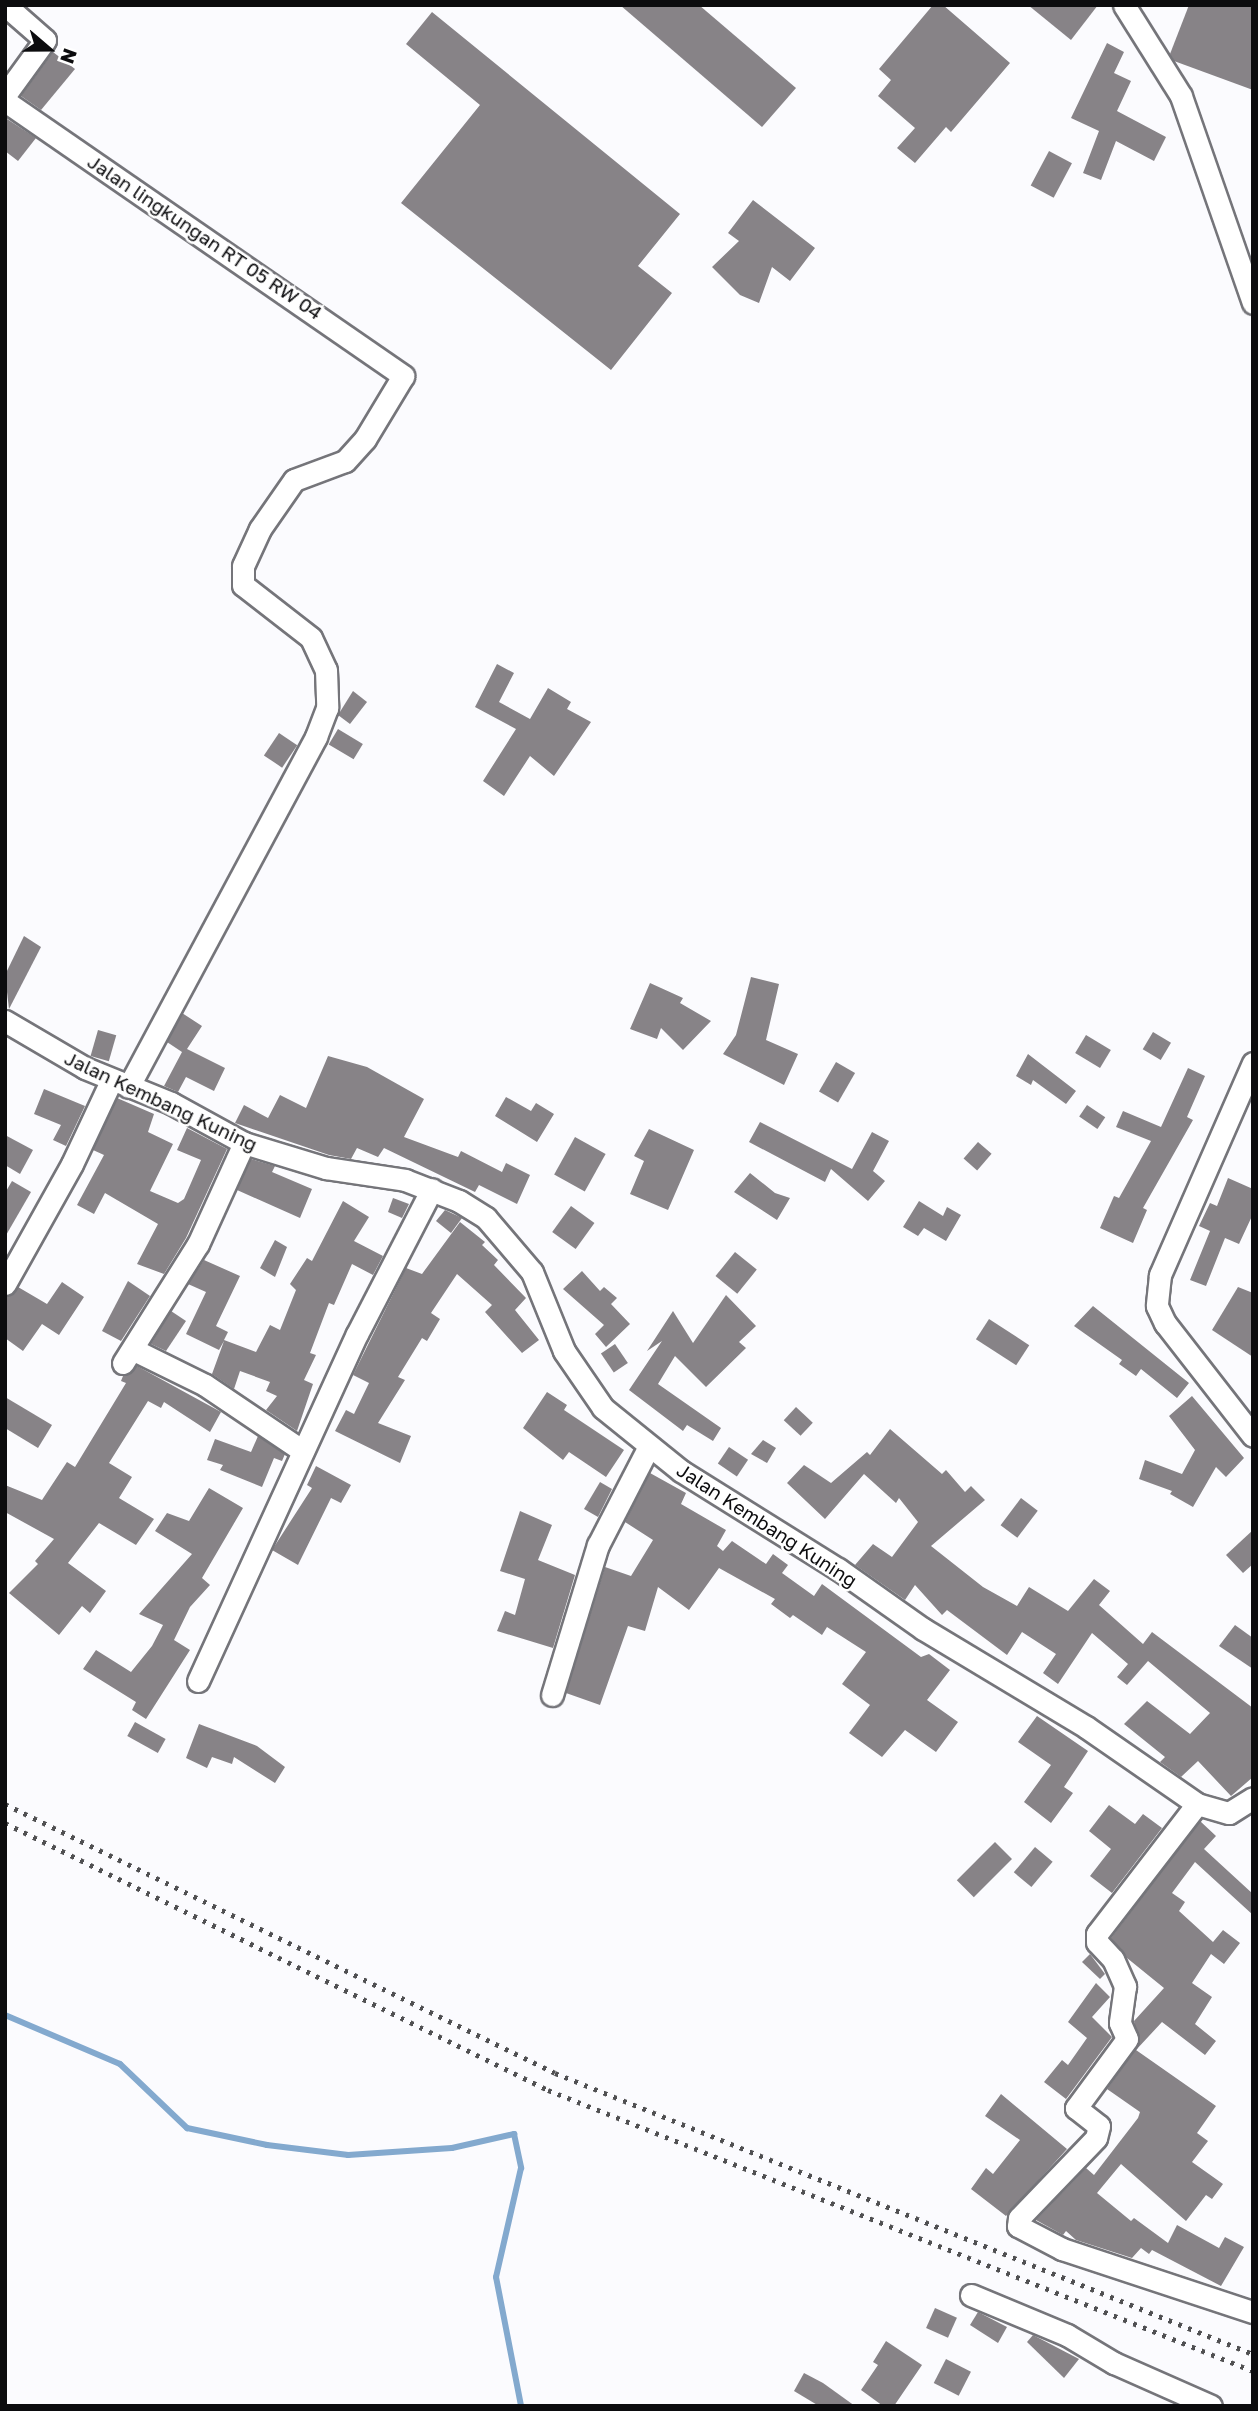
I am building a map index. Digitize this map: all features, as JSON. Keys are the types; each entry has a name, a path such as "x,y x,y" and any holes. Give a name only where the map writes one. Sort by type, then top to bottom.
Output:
{"street":[{"path":"5,5 45,40 5,95"},
{"path":"1124,5 1181,96 1253,303"},
{"name":"Jalan lingkungan RT 05 RW 04","path":"5,101 403,376 365,439 345,461 294,480 260,529 243,566 243,585 311,638 326,670 327,708 316,737 120,1084"},
{"name":"Jalan Kembang Kuning","path":"5,1021 120,1084 171,1103 244,1143 303,1162 432,1189 486,1218 532,1272 564,1351 588,1389 617,1422 712,1493 1086,1727 1197,1804 1229,1812 1253,1798"},
{"path":"1253,1063 1160,1275 1157,1306 1165,1323 1253,1436"},
{"path":"5,1284 120,1084"},
{"path":"244,1143 215,1211 128,1356 194,1379 303,1451"},
{"path":"198,1681 303,1451 432,1189"},
{"path":"552,1695 598,1545 649,1446"},
{"path":"1197,1804 1097,1934 1097,1941 1113,1959 1125,1986 1120,2023 1127,2039 1076,2108 1099,2126 1096,2138 1019,2218 1018,2226 1062,2249 1253,2312"},
{"path":"971,2295 1067,2335 1114,2363 1211,2406"}],"building":[{"path":"620,5 699,5 796,88 762,127"},
{"path":"933,5 943,5 1010,63 951,132 946,127 915,163 897,148 915,128 878,96 891,80 879,69"},
{"path":"1028,5 1098,5 1071,40"},
{"path":"1189,5 1253,5 1253,90 1174,61 1170,54"},
{"path":"432,12 680,214 638,266 672,293 611,370 401,203 480,105 406,44"},
{"path":"1107,43 1124,52 1114,73 1131,81 1117,111 1166,137 1154,161 1116,141 1101,180 1083,173 1099,131 1071,118"},
{"path":"53,52 75,69 41,110 21,96"},
{"path":"7,119 36,138 18,161 5,151"},
{"path":"1049,151 1072,163 1054,198 1031,185"},
{"path":"753,200 815,248 790,281 772,267 759,303 740,295 712,267 739,241 728,233"},
{"path":"497,664 514,673 499,702 530,719 548,688 571,702 567,709 591,722 554,776 530,756 504,796 483,781 516,729 475,707"},
{"path":"353,691 367,702 350,724 338,715"},
{"path":"338,729 363,744 354,759 329,744"},
{"path":"279,733 297,745 282,768 264,755"},
{"path":"24,936 41,947 9,1009 5,975"},
{"path":"751,977 779,984 766,1040 798,1054 784,1085 723,1054 736,1035"},
{"path":"650,983 683,998 680,1003 711,1021 683,1050 661,1028 657,1039 630,1029"},
{"path":"182,1013 202,1026 187,1049 225,1068 214,1091 186,1077 178,1092 164,1086 182,1052 167,1042"},
{"path":"98,1030 116,1035 109,1061 91,1056"},
{"path":"1153,1032 1171,1043 1161,1060 1143,1049"},
{"path":"1086,1035 1111,1050 1100,1068 1075,1053"},
{"path":"1028,1054 1076,1091 1066,1104 1033,1080 1031,1085 1016,1076"},
{"path":"328,1056 367,1067 424,1099 404,1137 458,1157 461,1151 502,1172 506,1163 530,1175 517,1204 479,1185 475,1192 384,1148 378,1157 357,1148 351,1159 329,1155 235,1123 244,1105 268,1118 280,1095 306,1108"},
{"path":"836,1062 855,1073 838,1102 819,1091"},
{"path":"1188,1068 1205,1076 1187,1117 1193,1120 1143,1208 1147,1210 1133,1243 1100,1228 1114,1196 1119,1198 1151,1141 1116,1127 1123,1111 1161,1127"},
{"path":"44,1089 85,1106 66,1146 53,1140 61,1125 34,1114"},
{"path":"506,1097 531,1111 536,1103 554,1114 537,1142 495,1116"},
{"path":"117,1098 154,1114 148,1132 173,1144 150,1191 178,1203 184,1199 201,1160 177,1150 187,1128 227,1149 186,1238 164,1274 137,1264 158,1224 105,1193 94,1214 77,1205 104,1155 93,1150"},
{"path":"1087,1105 1105,1117 1097,1129 1079,1117"},
{"path":"760,1122 852,1169 872,1132 889,1141 873,1171 885,1181 868,1201 831,1169 825,1182 749,1142"},
{"path":"649,1129 694,1150 668,1210 630,1194 644,1161 634,1156"},
{"path":"5,1135 33,1150 20,1174 5,1165"},
{"path":"575,1137 606,1154 585,1192 554,1175"},
{"path":"978,1142 992,1154 977,1170 964,1159"},
{"path":"251,1159 275,1166 272,1172 312,1189 300,1218 237,1190"},
{"path":"750,1173 775,1193 790,1198 777,1220 734,1192"},
{"path":"1228,1178 1253,1189 1253,1214 1239,1244 1225,1238 1206,1286 1190,1280 1210,1231 1199,1226 1210,1203 1217,1206"},
{"path":"12,1181 31,1192 5,1237 5,1193"},
{"path":"393,1198 409,1204 402,1218 388,1212"},
{"path":"343,1201 369,1217 354,1241 383,1256 373,1275 352,1264 334,1305 329,1303 310,1353 316,1355 304,1380 313,1384 297,1431 266,1410 277,1396 266,1391 270,1382 240,1371 234,1389 212,1374 224,1341 219,1350 186,1334 206,1292 188,1284 204,1260 240,1276 216,1326 228,1332 224,1340 256,1352 270,1325 280,1330 296,1290 290,1284 307,1258 312,1261"},
{"path":"919,1201 943,1216 947,1207 961,1215 946,1241 924,1228 918,1236 903,1227"},
{"path":"571,1206 594,1223 576,1249 552,1232"},
{"path":"445,1210 462,1218 451,1233 436,1221"},
{"path":"460,1222 485,1242 482,1245 498,1260 494,1265 526,1298 515,1310 539,1340 522,1353 485,1312 492,1305 457,1274 431,1313 440,1319 427,1341 422,1338 398,1377 405,1380 378,1423 411,1436 400,1463 335,1431 346,1410 354,1414 369,1383 353,1375 406,1268 422,1274"},
{"path":"275,1240 287,1247 275,1277 260,1268"},
{"path":"735,1252 757,1270 737,1294 715,1276"},
{"path":"582,1271 600,1291 604,1287 617,1298 611,1304 630,1324 606,1347 595,1334 604,1325 563,1289"},
{"path":"128,1281 150,1296 121,1341 102,1331"},
{"path":"62,1282 84,1297 59,1335 42,1324 23,1351 5,1338 5,1297 18,1287 47,1304"},
{"path":"1238,1287 1253,1293 1253,1357 1212,1330"},
{"path":"726,1295 756,1326 739,1342 746,1348 706,1387 675,1356 658,1384 721,1428 713,1441 687,1425 683,1431 629,1390 662,1341 647,1351 673,1311 693,1343"},
{"path":"1093,1306 1189,1383 1177,1398 1141,1369 1136,1376 1119,1364 1122,1360 1074,1326"},
{"path":"171,1311 186,1321 166,1351 151,1344"},
{"path":"989,1319 1029,1345 1016,1365 976,1339"},
{"path":"615,1344 628,1363 614,1373 601,1354"},
{"path":"137,1366 221,1412 210,1432 164,1402 161,1408 148,1401 109,1463 132,1477 119,1498 154,1519 136,1545 99,1523 68,1563 106,1591 90,1613 82,1606 59,1635 9,1593 38,1564 35,1561 54,1539 5,1512 5,1485 42,1500 67,1462 75,1467 126,1383 121,1381 123,1376"},
{"path":"547,1392 567,1405 564,1410 624,1450 606,1477 569,1452 563,1460 523,1428"},
{"path":"1192,1396 1244,1458 1226,1477 1216,1467 1193,1507 1170,1494 1172,1491 1139,1479 1145,1460 1182,1474 1195,1450 1169,1416"},
{"path":"5,1397 52,1425 38,1448 5,1428"},
{"path":"796,1407 813,1423 801,1436 784,1420"},
{"path":"890,1429 942,1474 946,1470 965,1492 971,1486 985,1500 931,1546 983,1587 1017,1606 1029,1587 1068,1611 1094,1579 1110,1591 1099,1605 1143,1644 1152,1632 1253,1708 1253,1777 1231,1796 1198,1761 1181,1777 1160,1762 1165,1757 1124,1724 1147,1701 1190,1734 1210,1713 1148,1661 1127,1685 1117,1677 1128,1664 1092,1633 1058,1684 1043,1673 1056,1654 1022,1632 1007,1655 947,1610 942,1615 915,1585 905,1600 855,1565 873,1544 892,1557 918,1522 899,1498 896,1503 864,1474 825,1519 787,1483 804,1465 831,1483 867,1452 870,1455"},
{"path":"258,1436 285,1454 282,1461 274,1458 262,1487 220,1470 223,1465 207,1460 215,1439 251,1452"},
{"path":"763,1440 776,1448 767,1463 751,1454"},
{"path":"729,1447 748,1460 737,1476 718,1464"},
{"path":"316,1466 351,1485 341,1503 331,1498 298,1565 272,1550 312,1488 307,1485"},
{"path":"650,1473 686,1493 681,1504 726,1530 717,1546 723,1551 732,1541 766,1564 773,1554 788,1565 782,1573 814,1596 822,1584 921,1657 929,1654 950,1670 927,1700 958,1722 936,1752 905,1730 882,1757 849,1733 870,1705 842,1684 866,1652 827,1627 822,1635 793,1615 790,1618 771,1604 775,1599 719,1568 689,1610 658,1587 645,1631 628,1626 600,1705 566,1693 605,1567 631,1576 653,1540 625,1522"},
{"path":"600,1482 612,1489 598,1517 584,1509"},
{"path":"209,1488 243,1508 202,1578 210,1585 190,1607 174,1640 190,1650 146,1719 132,1710 136,1702 83,1669 96,1650 131,1672 152,1646 163,1625 139,1614 192,1554 155,1531 167,1513 189,1521"},
{"path":"1021,1498 1038,1511 1017,1538 1001,1525"},
{"path":"520,1511 552,1525 538,1560 575,1575 553,1648 497,1631 505,1611 515,1615 525,1579 500,1571"},
{"path":"1253,1530 1253,1564 1243,1573 1226,1555"},
{"path":"1235,1625 1253,1638 1253,1669 1219,1646"},
{"path":"1037,1716 1088,1751 1064,1787 1073,1793 1051,1823 1024,1802 1051,1765 1018,1742"},
{"path":"135,1722 166,1739 158,1753 127,1736"},
{"path":"199,1724 257,1746 285,1767 275,1783 234,1757 232,1764 212,1757 207,1768 186,1758"},
{"path":"1109,1805 1135,1824 1143,1814 1162,1828 1112,1893 1090,1876 1111,1849 1089,1831"},
{"path":"1200,1821 1216,1836 1204,1849 1253,1894 1253,1915 1195,1862 1172,1893 1185,1902 1179,1911 1213,1942 1223,1930 1240,1943 1224,1964 1211,1954 1192,1983 1212,1997 1195,2024 1216,2041 1205,2055 1162,2022 1136,2050 1216,2106 1197,2133 1208,2141 1192,2162 1223,2184 1212,2199 1206,2195 1186,2221 1121,2164 1097,2193 1131,2221 1134,2218 1168,2243 1177,2225 1219,2248 1225,2237 1244,2247 1221,2286 1152,2250 1149,2254 1141,2248 1132,2258 1076,2240 1066,2231 1063,2235 1036,2220 1086,2168 1094,2175 1138,2118 1140,2112 1107,2089 1138,2046 1134,2021 1164,1988 1127,1958 1111,1938"},
{"path":"995,1842 1012,1859 974,1897 957,1880"},
{"path":"1035,1847 1053,1862 1031,1887 1014,1872"},
{"path":"1090,1954 1105,1974 1100,1979 1082,1962"},
{"path":"1096,1983 1110,1997 1092,2017 1112,2037 1066,2099 1044,2082 1062,2060 1068,2065 1087,2038 1068,2022"},
{"path":"1001,2094 1067,2149 1006,2216 971,2189 986,2168 993,2174 1020,2140 985,2116"},
{"path":"935,2308 957,2318 948,2338 926,2328"},
{"path":"978,2312 1007,2327 998,2343 970,2325"},
{"path":"1033,2335 1079,2359 1064,2378 1027,2342"},
{"path":"886,2341 922,2365 894,2406 883,2406 861,2390 878,2365 873,2362"},
{"path":"946,2359 971,2372 959,2396 934,2383"},
{"path":"804,2373 855,2406 819,2406 794,2391"}],"waterway":[{"path":"5,2015 120,2064 187,2128 267,2145 348,2155 452,2148 514,2134 521,2168 496,2277 521,2406"}],"railway":[{"path":"5,1804 555,2073 1253,2354"},
{"path":"5,1823 548,2090 1253,2371"}]}
